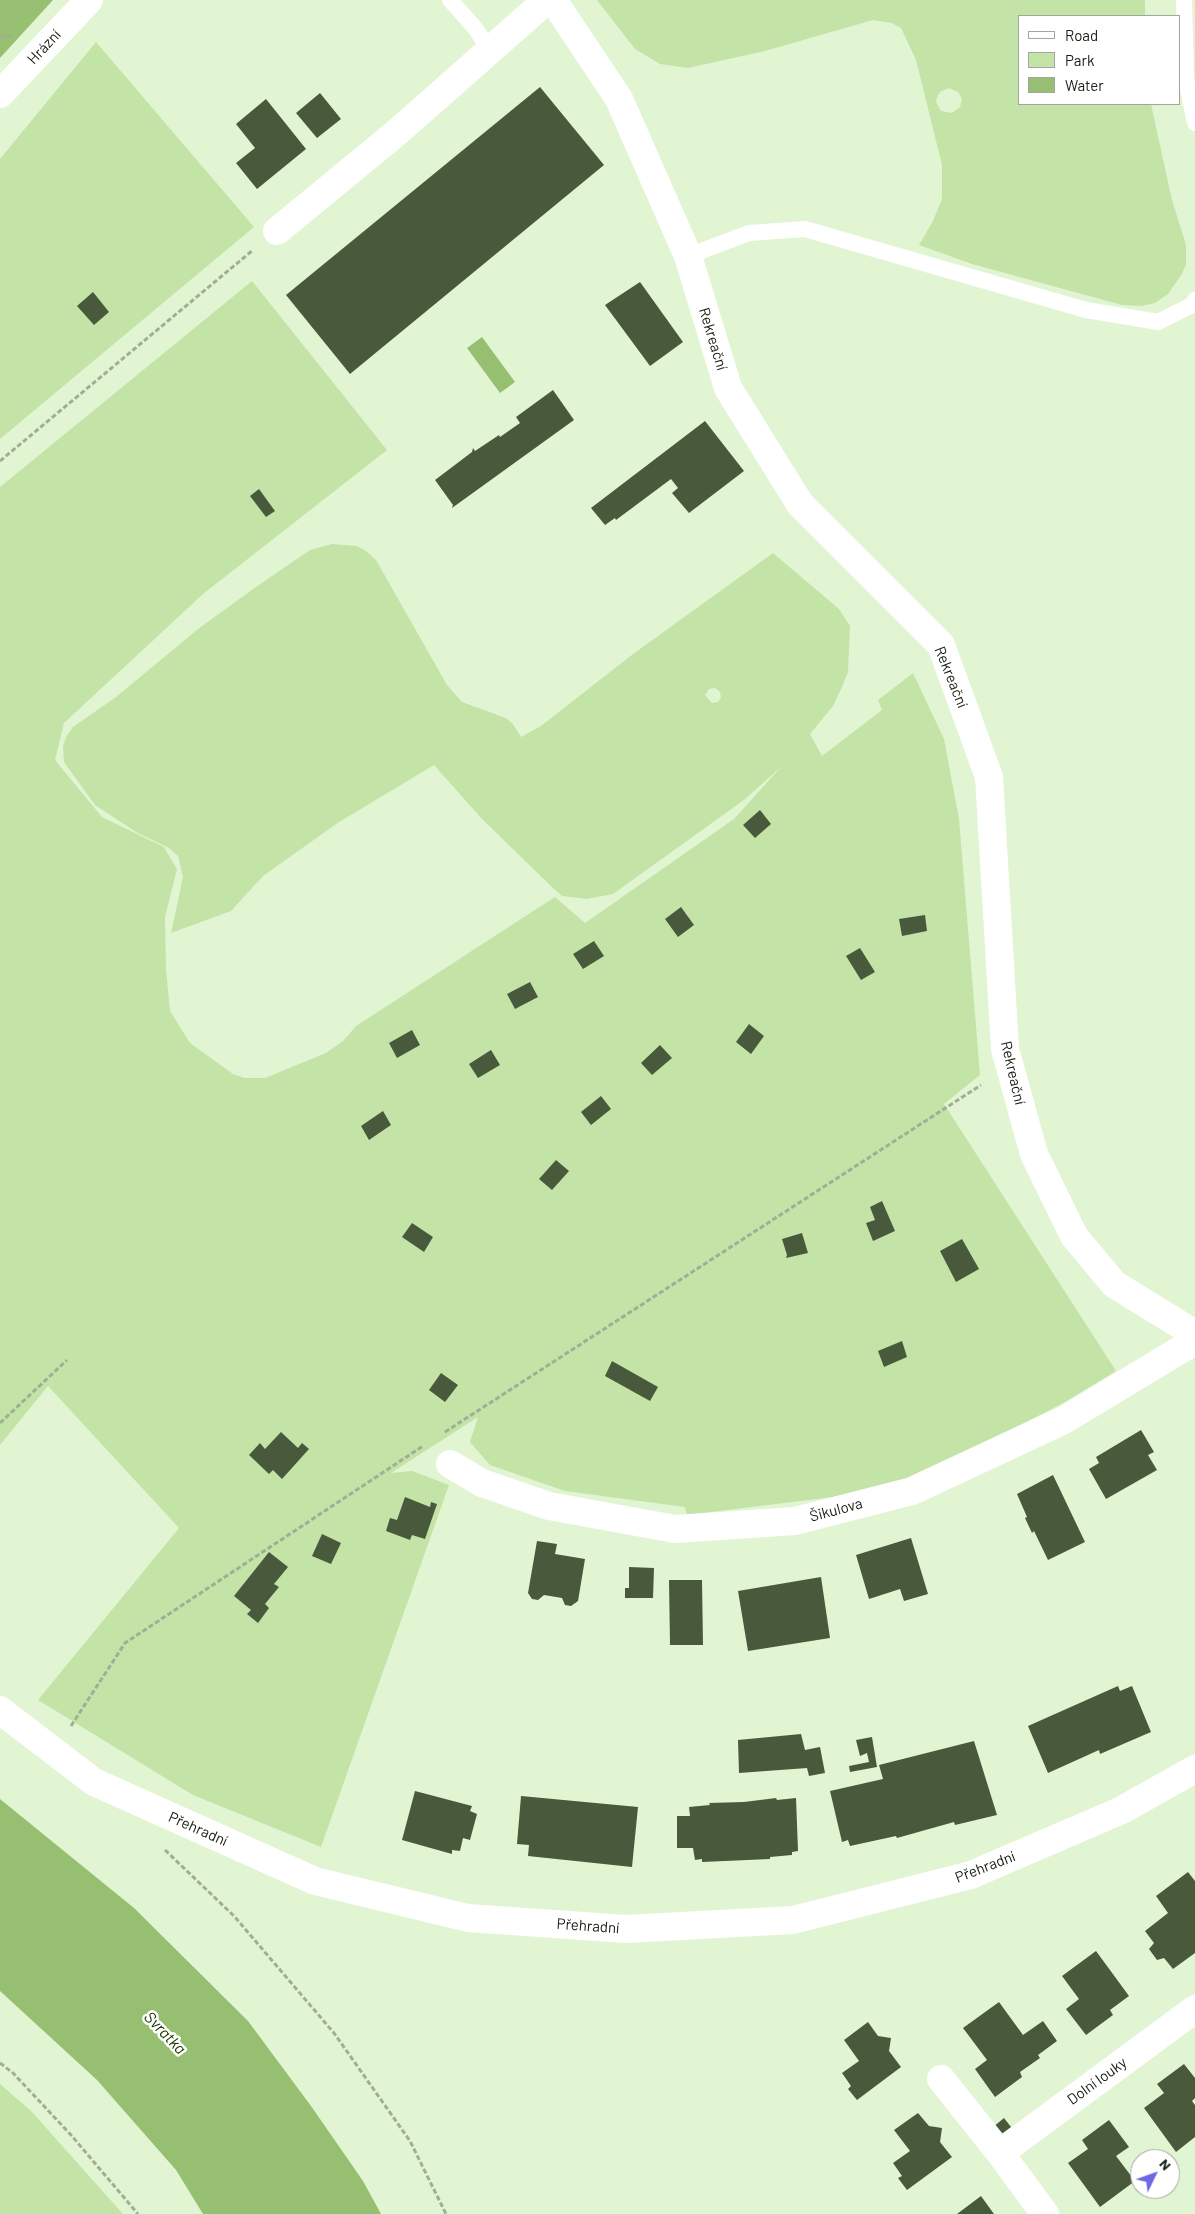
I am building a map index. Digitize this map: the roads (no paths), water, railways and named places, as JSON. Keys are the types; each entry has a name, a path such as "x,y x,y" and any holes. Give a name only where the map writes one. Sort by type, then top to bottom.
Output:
{"street":[{"name":"Hrázní","path":"0,94 89,0"},
{"path":"277,231 395,134 547,0"},
{"name":"Rekreační","path":"553,0 619,99 688,256 728,388 800,504 941,645 989,776 1005,1049 1034,1154 1074,1236 1114,1284 1195,1334"},
{"name":"Šikulova","path":"450,1464 482,1482 548,1506 675,1529 796,1521 912,1490 1064,1420 1195,1340"},
{"name":"Přehradní","path":"0,1710 94,1782 315,1881 468,1918 626,1929 792,1920 971,1875 1122,1810 1195,1768"},
{"name":"Dolní louky","path":"1000,2153 1195,2009"},
{"path":"941,2079 1000,2153 1045,2214"}],"lane":[{"path":"450,0 476,29 490,50"},
{"path":"1184,0 1186,78 1195,123"},
{"path":"688,256 749,234 804,229 1086,310 1158,322 1192,305 1195,300"}],"water":[{"path":"482,337 515,382 500,393 467,348"},
{"name":"Svratka","path":"0,1799 134,1908 248,2021 311,2106 363,2181 381,2214 203,2214 176,2170 97,2080 0,1991"}]}
